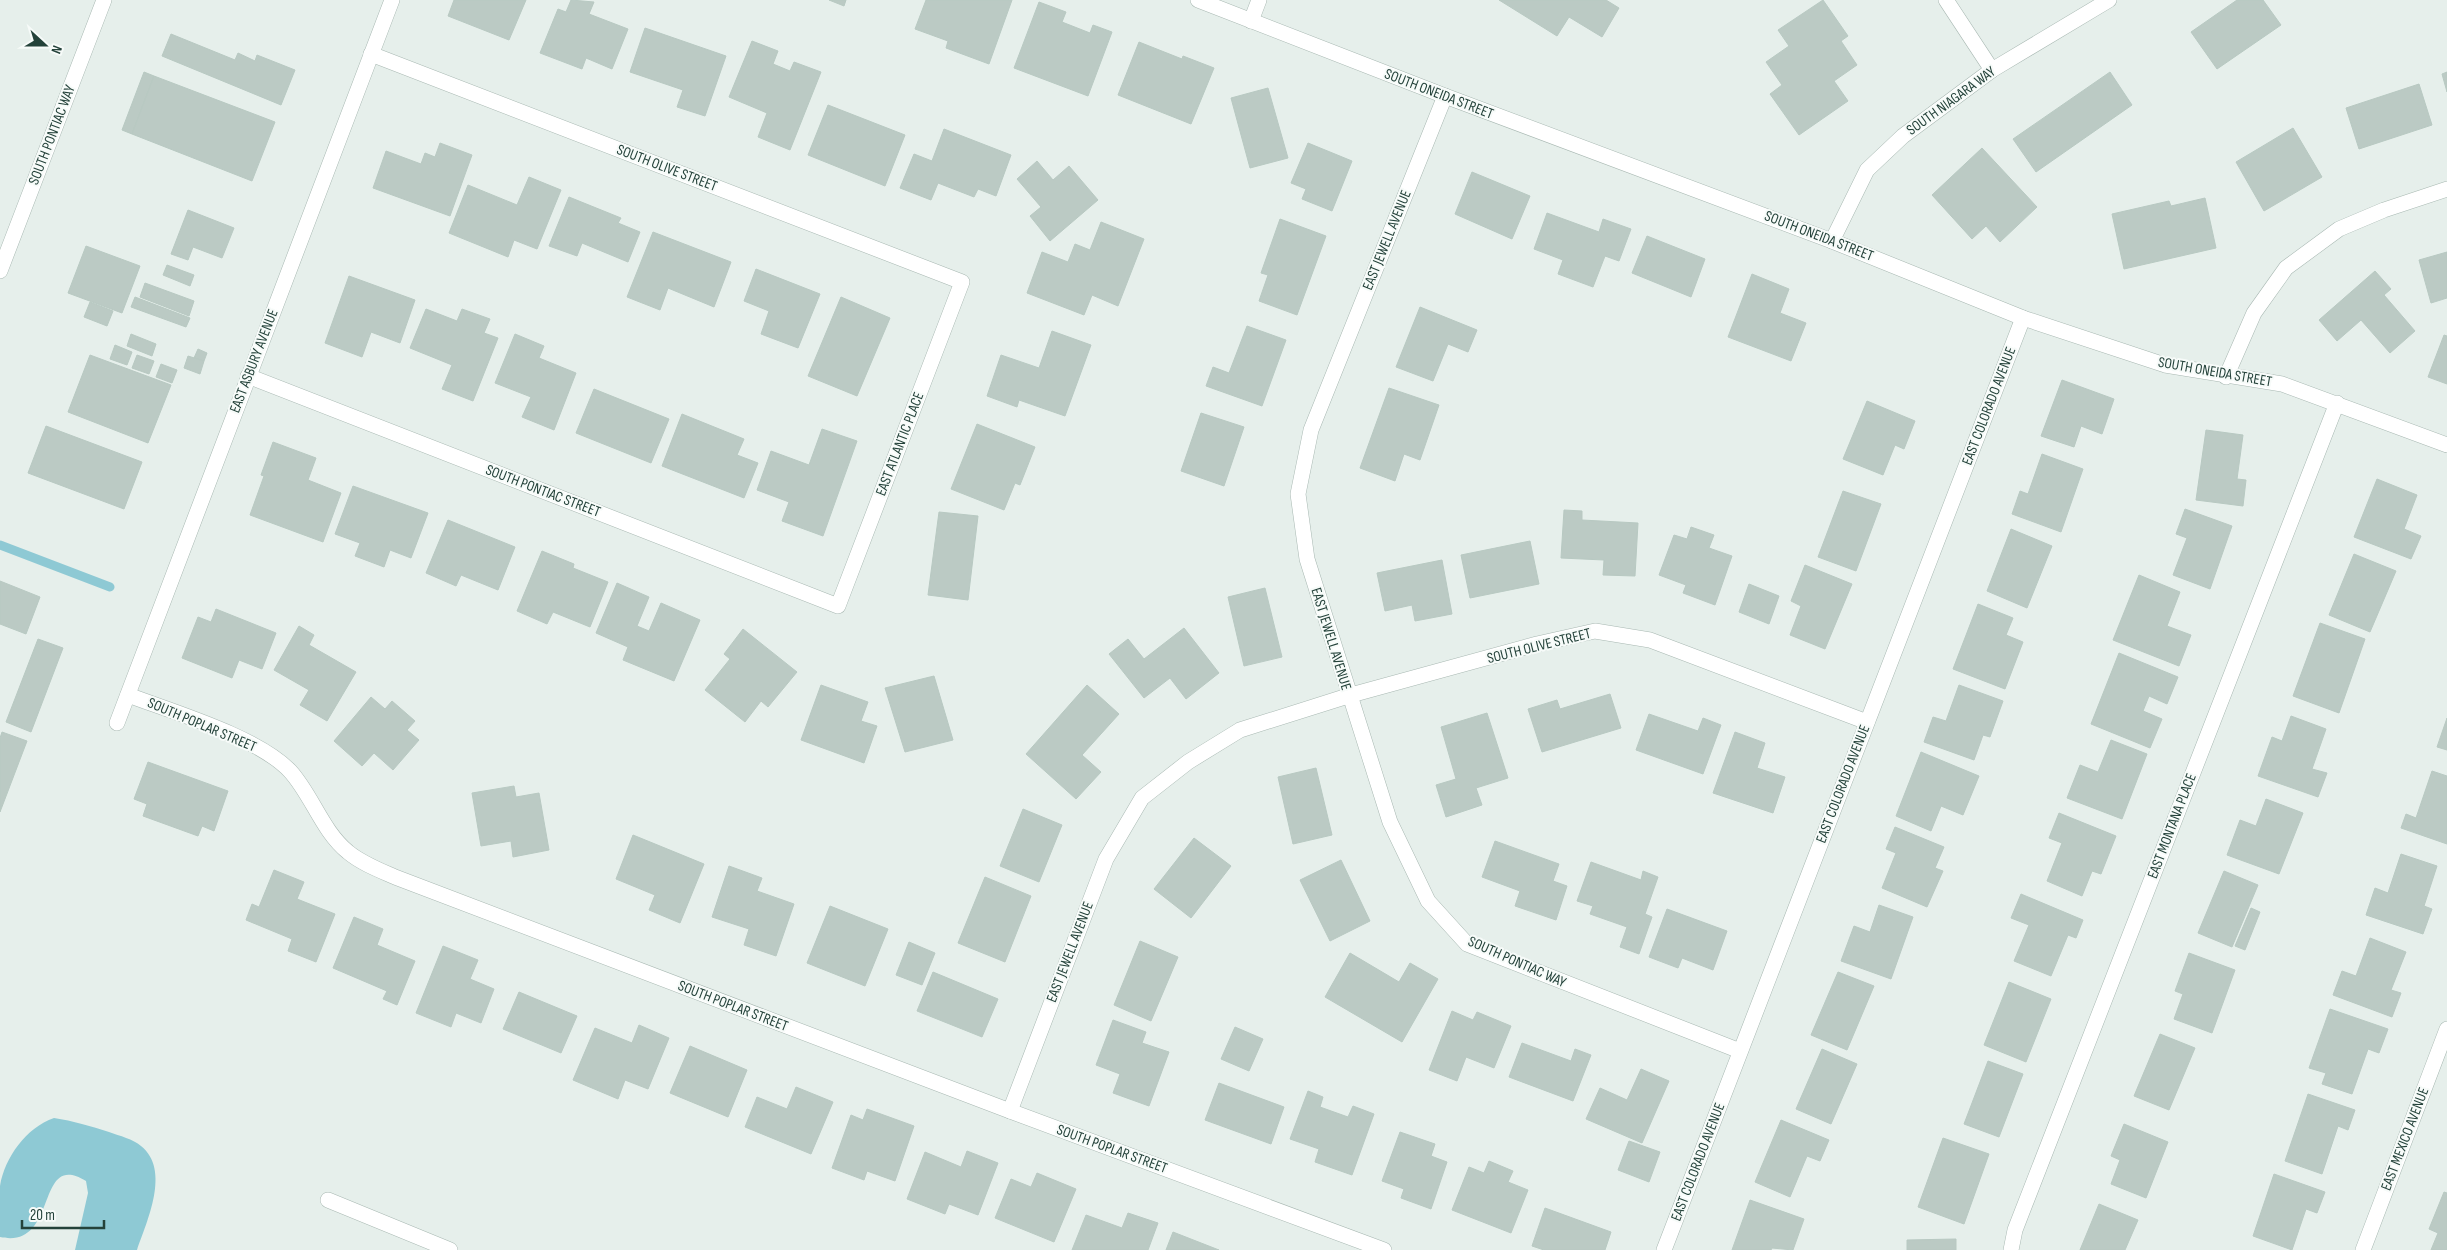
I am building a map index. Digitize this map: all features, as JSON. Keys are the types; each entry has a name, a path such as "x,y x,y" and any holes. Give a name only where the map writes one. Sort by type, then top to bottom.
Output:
{"street":[{"name":"SOUTH PONTIAC WAY","path":"0,271 104,0"},
{"name":"EAST ASBURY AVENUE","path":"117,723 392,0"},
{"name":"SOUTH ONEIDA STREET","path":"1198,0 1445,96 1832,241 2023,318 2165,365 2226,377 2282,384 2447,445"},
{"path":"1251,21 1259,0"},
{"path":"1946,0 1992,70"},
{"name":"SOUTH NIAGARA WAY","path":"1832,241 1867,170 1904,136 1992,70 2109,0"},
{"name":"SOUTH OLIVE STREET","path":"372,54 962,282"},
{"name":"EAST JEWELL AVENUE","path":"1010,1111 1106,859 1142,798 1188,762 1240,730 1350,695 1306,559 1298,494 1310,430 1445,96"},
{"path":"2226,377 2254,314 2286,268 2339,228 2384,210 2447,189"},
{"name":"EAST ATLANTIC PLACE","path":"838,606 962,282"},
{"name":"EAST COLORADO AVENUE","path":"1664,1250 2023,318"},
{"name":"SOUTH PONTIAC STREET","path":"248,376 838,606"},
{"name":"EAST MONTANA PLACE","path":"2011,1250 2015,1230 2337,403"},
{"name":"SOUTH OLIVE STREET","path":"1350,695 1537,644 1595,631 1650,640 1867,722"},
{"name":"SOUTH POPLAR STREET","path":"128,695 234,737 274,758 290,772 336,840 348,852 368,865 395,878 1010,1111 1384,1250"},
{"name":"SOUTH PONTIAC WAY","path":"1350,695 1390,822 1428,901 1467,944 1740,1051"},
{"name":"EAST MEXICO AVENUE","path":"2363,1250 2447,1029"},
{"path":"328,1200 450,1250"}],"water":[{"path":"54,1118 89,1126 134,1141 150,1156 156,1182 151,1211 137,1250 75,1250 88,1193 86,1181 70,1175 59,1178 52,1188 40,1217 31,1229 19,1237 0,1237 0,1186 7,1165 12,1154 26,1136 34,1129"}],"building":[{"path":"454,0 526,0 509,40 448,16"},
{"path":"571,0 594,2 589,14 628,29 612,69 586,58 582,69 540,53 558,9 566,12"},
{"path":"829,0 846,0 844,6"},
{"path":"926,0 1012,0 989,64 946,48 948,41 915,29"},
{"path":"1499,0 1606,0 1619,8 1602,37 1569,17 1557,36"},
{"path":"1823,0 1848,36 1841,41 1857,65 1834,81 1848,101 1799,135 1770,94 1782,85 1766,62 1789,46 1778,30"},
{"path":"2237,0 2263,0 2281,25 2217,69 2191,32"},
{"path":"1039,2 1066,12 1062,22 1090,33 1093,25 1112,32 1088,96 1014,68"},
{"path":"645,28 726,56 705,116 677,107 683,90 630,72"},
{"path":"171,34 235,60 238,53 255,61 257,55 295,70 281,105 162,56"},
{"path":"752,41 778,51 773,64 790,71 794,62 821,72 790,150 758,137 767,113 729,97"},
{"path":"1139,42 1182,59 1183,56 1214,68 1191,124 1118,95"},
{"path":"144,72 154,76 132,134 122,130"},
{"path":"2110,72 2132,105 2036,172 2013,139"},
{"path":"2447,72 2447,92 2442,74"},
{"path":"154,76 275,122 252,181 132,134"},
{"path":"2419,84 2432,125 2359,149 2346,108"},
{"path":"1268,88 1288,158 1250,168 1231,98"},
{"path":"828,105 905,135 885,186 808,155"},
{"path":"2293,128 2322,177 2264,211 2236,162"},
{"path":"944,129 1011,155 996,196 978,189 974,197 938,183 931,200 900,188 914,154 932,161"},
{"path":"440,143 472,155 450,216 373,188 386,151 421,164 425,153 435,157"},
{"path":"1308,143 1352,161 1332,211 1302,199 1306,189 1291,183"},
{"path":"1982,148 2037,207 2000,242 1986,226 1972,239 1932,195"},
{"path":"1037,161 1053,180 1069,166 1098,200 1050,241 1030,216 1041,207 1017,179"},
{"path":"1472,172 1530,196 1512,239 1455,214"},
{"path":"529,177 561,190 537,249 514,240 508,257 449,233 468,185 517,205"},
{"path":"569,197 621,218 618,223 640,232 628,262 582,243 577,256 549,246"},
{"path":"2205,198 2216,248 2124,269 2112,214 2169,201 2171,206"},
{"path":"188,210 234,228 222,258 193,247 188,260 171,254"},
{"path":"1547,213 1599,232 1603,219 1631,229 1619,261 1605,256 1593,287 1558,274 1563,260 1534,249"},
{"path":"1280,219 1326,236 1297,315 1259,301 1268,275 1261,273"},
{"path":"1101,222 1144,239 1118,306 1092,295 1084,315 1027,293 1042,252 1068,262 1075,244 1090,250"},
{"path":"653,232 731,262 714,307 668,288 660,310 627,297"},
{"path":"1647,236 1705,259 1691,297 1632,273"},
{"path":"86,246 140,266 122,313 68,293"},
{"path":"2447,252 2447,298 2431,303 2419,260"},
{"path":"167,265 194,275 190,286 163,275"},
{"path":"756,269 820,294 798,348 761,334 769,311 744,301"},
{"path":"2375,271 2391,289 2384,295 2415,331 2390,353 2361,320 2337,341 2319,320"},
{"path":"1752,274 1789,289 1780,313 1806,323 1791,361 1728,337"},
{"path":"349,276 415,300 400,343 371,332 362,357 325,343"},
{"path":"145,283 194,301 189,316 140,297"},
{"path":"135,297 190,318 186,327 131,307"},
{"path":"841,297 890,318 857,396 808,376"},
{"path":"90,302 113,311 107,326 84,317"},
{"path":"1420,307 1477,330 1468,352 1448,344 1433,381 1396,367"},
{"path":"426,309 457,321 462,309 490,319 484,333 498,338 473,401 442,389 452,365 410,348"},
{"path":"1247,326 1286,340 1262,406 1206,386 1213,367 1229,373"},
{"path":"1052,331 1091,345 1065,416 1019,400 1017,407 987,396 1001,355 1039,368"},
{"path":"131,334 156,344 152,356 127,346"},
{"path":"515,334 544,346 539,358 576,373 554,430 522,417 531,397 495,383"},
{"path":"2444,335 2447,336 2447,384 2428,377"},
{"path":"115,345 132,352 127,365 110,359"},
{"path":"198,349 207,353 204,361 194,358"},
{"path":"90,355 171,385 148,443 68,412"},
{"path":"137,355 154,361 149,374 132,368"},
{"path":"188,356 204,361 200,374 184,368"},
{"path":"161,364 177,370 172,383 156,377"},
{"path":"2062,380 2114,399 2102,434 2081,426 2074,447 2041,436"},
{"path":"1389,388 1439,405 1420,460 1404,454 1395,481 1360,468"},
{"path":"594,389 669,419 651,463 576,433"},
{"path":"1867,401 1915,421 1904,449 1895,445 1883,475 1843,459"},
{"path":"1201,413 1244,427 1224,486 1181,471"},
{"path":"682,414 744,439 737,455 758,463 744,498 662,466"},
{"path":"977,424 1035,447 1020,485 1015,483 1004,510 951,489"},
{"path":"46,426 142,462 124,509 28,473"},
{"path":"822,429 857,441 823,536 782,521 789,502 757,490 771,451 809,465"},
{"path":"2206,430 2243,435 2237,479 2246,480 2243,506 2196,500"},
{"path":"273,442 316,458 308,480 341,493 323,542 250,515 264,476 261,475"},
{"path":"2042,454 2083,469 2061,532 2012,514 2020,491 2028,494"},
{"path":"2377,479 2417,495 2404,529 2421,536 2411,559 2354,537"},
{"path":"353,486 428,513 411,558 390,550 384,567 355,556 360,543 335,534"},
{"path":"1843,491 1881,504 1856,571 1818,557"},
{"path":"2185,509 2232,526 2210,589 2173,575 2187,538 2176,534"},
{"path":"1564,510 1582,511 1582,520 1638,523 1635,576 1603,575 1604,560 1561,558"},
{"path":"939,512 978,516 968,600 928,595"},
{"path":"448,520 515,547 498,590 461,575 456,586 426,573"},
{"path":"1691,527 1714,535 1709,548 1732,556 1715,605 1683,593 1686,585 1659,575 1674,535 1687,539"},
{"path":"2011,529 2052,546 2027,608 1987,591"},
{"path":"1530,541 1539,584 1470,598 1461,555"},
{"path":"542,551 574,564 573,568 608,582 590,627 553,612 547,624 517,611"},
{"path":"2354,554 2396,571 2370,632 2329,615"},
{"path":"1442,560 1452,614 1415,621 1412,605 1385,611 1377,573"},
{"path":"1805,565 1852,584 1825,649 1790,635 1801,606 1791,601"},
{"path":"2139,575 2180,592 2167,626 2191,635 2179,666 2113,640"},
{"path":"0,581 40,597 26,634 0,624"},
{"path":"617,583 649,597 637,626 649,631 661,603 700,620 674,681 623,660 628,647 596,633"},
{"path":"1749,584 1779,596 1769,624 1739,612"},
{"path":"1265,588 1282,657 1244,666 1228,597"},
{"path":"1978,604 2013,618 2006,635 2023,642 2005,689 1953,669"},
{"path":"216,609 276,633 262,669 239,660 232,678 182,658 198,617 211,622"},
{"path":"2320,623 2365,639 2339,713 2293,696"},
{"path":"299,626 314,635 309,645 356,672 327,721 300,705 309,690 274,670"},
{"path":"1184,628 1219,673 1186,699 1170,678 1144,698 1109,654 1128,639 1144,659"},
{"path":"743,629 797,672 768,707 761,701 745,722 705,690 730,659 724,654"},
{"path":"38,639 63,648 31,732 6,722"},
{"path":"2119,653 2178,677 2167,704 2149,696 2143,711 2162,719 2150,748 2091,724"},
{"path":"934,676 953,740 905,752 885,688"},
{"path":"821,685 868,702 861,721 877,726 864,763 801,740"},
{"path":"1087,685 1119,714 1082,755 1101,772 1076,799 1026,754"},
{"path":"1959,685 2003,701 1990,737 1983,735 1974,760 1924,742 1933,717 1946,721"},
{"path":"1610,694 1621,728 1542,752 1528,709 1557,700 1560,709"},
{"path":"371,697 385,709 392,701 415,721 407,730 419,740 393,770 374,753 362,766 334,741"},
{"path":"1487,713 1508,778 1476,788 1482,805 1446,817 1436,785 1456,779 1441,727"},
{"path":"1649,714 1698,731 1703,718 1721,725 1703,774 1636,750"},
{"path":"2291,716 2326,729 2312,769 2327,773 2318,797 2258,776 2272,737 2282,741"},
{"path":"2447,718 2447,750 2437,747"},
{"path":"2,732 27,741 0,812 0,738"},
{"path":"1735,732 1765,743 1757,768 1785,777 1773,813 1713,793"},
{"path":"2111,740 2147,754 2122,819 2067,798 2080,765 2098,772"},
{"path":"1921,752 1979,776 1963,815 1941,806 1931,831 1896,816"},
{"path":"148,762 228,791 214,831 202,826 198,836 143,816 147,804 134,799"},
{"path":"1316,768 1332,835 1293,844 1278,777"},
{"path":"2432,771 2447,776 2447,844 2401,828 2406,814 2416,818"},
{"path":"514,786 516,797 539,793 549,850 513,857 511,841 481,846 472,793"},
{"path":"2266,799 2303,813 2279,874 2227,855 2240,820 2256,826"},
{"path":"1023,809 1062,825 1039,882 1000,866"},
{"path":"2059,813 2116,836 2101,874 2092,871 2082,896 2047,881 2062,843 2049,838"},
{"path":"1895,827 1944,847 1935,868 1943,871 1927,907 1882,888 1896,853 1886,849"},
{"path":"633,835 704,864 680,923 649,910 655,895 616,879"},
{"path":"1194,838 1231,866 1191,918 1154,889"},
{"path":"1495,841 1559,864 1553,881 1567,886 1556,920 1515,906 1520,891 1482,877"},
{"path":"2401,854 2437,866 2424,906 2432,909 2423,934 2366,915 2375,888 2388,893"},
{"path":"1341,860 1370,921 1330,941 1300,880"},
{"path":"1591,862 1641,880 1643,871 1658,877 1645,914 1652,917 1639,954 1620,947 1627,927 1590,914 1593,906 1577,901"},
{"path":"729,866 762,878 757,891 794,904 776,956 744,945 749,929 712,917"},
{"path":"274,870 304,882 297,899 335,914 316,962 288,951 292,939 246,920 252,904 259,907"},
{"path":"2224,871 2258,885 2232,947 2198,933"},
{"path":"985,877 1031,896 1005,962 958,943"},
{"path":"2021,894 2083,920 2076,938 2068,935 2051,976 2014,961 2029,925 2011,918"},
{"path":"1879,905 1913,917 1891,979 1841,961 1854,926 1870,932"},
{"path":"830,906 888,929 865,986 807,963"},
{"path":"2251,908 2260,912 2245,950 2235,946"},
{"path":"1667,909 1727,931 1713,970 1682,958 1678,968 1649,957"},
{"path":"354,917 383,929 377,945 415,961 397,1005 383,999 387,991 333,968"},
{"path":"2370,938 2406,952 2391,990 2401,993 2392,1017 2333,995 2342,971 2356,976"},
{"path":"1140,941 1178,957 1151,1021 1114,1005"},
{"path":"909,942 935,953 922,985 896,975"},
{"path":"443,946 478,960 470,979 494,989 481,1023 456,1013 451,1027 416,1013"},
{"path":"1350,953 1399,982 1410,963 1438,979 1402,1042 1325,997"},
{"path":"2189,953 2235,970 2212,1033 2174,1019 2183,994 2175,991"},
{"path":"933,972 998,999 982,1037 917,1011"},
{"path":"1838,972 1874,986 1847,1050 1811,1035"},
{"path":"2009,982 2051,999 2026,1062 1984,1045"},
{"path":"519,992 577,1016 561,1053 503,1029"},
{"path":"2330,1009 2388,1029 2379,1053 2368,1049 2352,1094 2322,1084 2326,1073 2309,1068"},
{"path":"1452,1011 1473,1020 1477,1012 1511,1026 1494,1068 1466,1057 1457,1081 1429,1070"},
{"path":"1113,1020 1146,1032 1142,1043 1169,1052 1149,1106 1113,1093 1120,1074 1096,1065"},
{"path":"639,1025 669,1038 648,1089 625,1080 618,1099 573,1080 595,1028 632,1043"},
{"path":"1235,1027 1263,1039 1249,1071 1221,1059"},
{"path":"2160,1034 2195,1048 2169,1110 2134,1096"},
{"path":"1522,1043 1571,1061 1575,1049 1591,1055 1573,1101 1509,1077"},
{"path":"690,1046 747,1070 728,1117 670,1093"},
{"path":"1822,1049 1857,1064 1831,1124 1796,1109"},
{"path":"1988,1061 2023,1074 1999,1137 1964,1124"},
{"path":"1641,1069 1669,1081 1642,1143 1586,1119 1600,1088 1627,1100"},
{"path":"1219,1083 1284,1107 1271,1144 1205,1120"},
{"path":"796,1087 833,1102 811,1154 745,1127 757,1097 787,1109"},
{"path":"1308,1091 1323,1097 1320,1107 1348,1117 1353,1106 1374,1114 1352,1175 1315,1162 1319,1149 1290,1139"},
{"path":"2308,1094 2355,1110 2348,1130 2338,1126 2322,1174 2285,1161"},
{"path":"867,1109 914,1126 895,1181 867,1171 864,1180 832,1168 851,1115 863,1120"},
{"path":"1781,1120 1829,1140 1820,1161 1807,1156 1790,1197 1755,1182"},
{"path":"2124,1124 2168,1142 2146,1198 2111,1184 2120,1160 2111,1156"},
{"path":"1400,1132 1435,1144 1431,1156 1447,1162 1431,1209 1401,1198 1404,1189 1382,1181"},
{"path":"1943,1138 1989,1154 1964,1224 1918,1207"},
{"path":"1629,1141 1660,1152 1649,1182 1618,1170"},
{"path":"967,1151 998,1163 978,1215 949,1204 945,1214 907,1199 925,1152 961,1167"},
{"path":"1489,1161 1513,1171 1508,1182 1528,1190 1511,1233 1452,1210 1469,1167 1484,1173"},
{"path":"1037,1173 1076,1189 1054,1242 995,1218 1011,1179 1031,1187"},
{"path":"2274,1174 2325,1192 2317,1213 2306,1209 2292,1250 2253,1236"},
{"path":"2444,1192 2447,1193 2447,1250 2431,1250 2438,1233 2429,1229"},
{"path":"1750,1200 1804,1219 1793,1250 1772,1248 1771,1250 1732,1250"},
{"path":"2099,1204 2138,1220 2125,1250 2080,1250"},
{"path":"1545,1208 1611,1232 1605,1250 1544,1250 1532,1246"},
{"path":"1128,1213 1158,1223 1148,1250 1072,1250 1086,1215 1122,1228"},
{"path":"1173,1232 1219,1250 1166,1250"},
{"path":"1956,1239 1956,1250 1907,1250 1907,1240"}],"waterway":[{"path":"0,545 110,587"}]}
